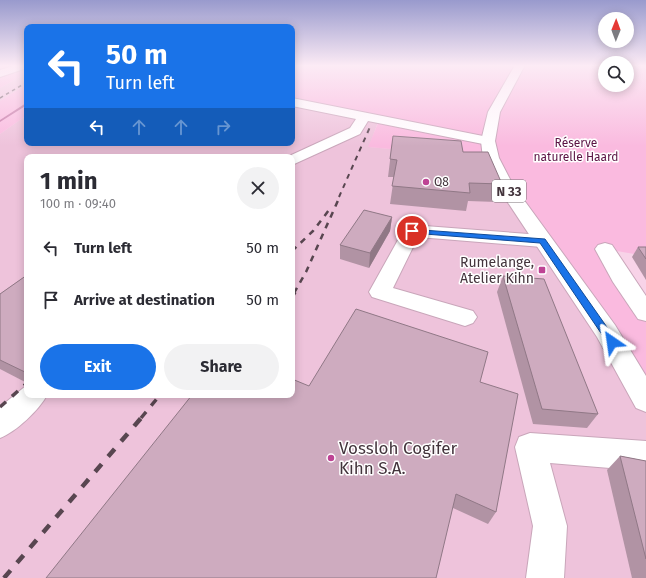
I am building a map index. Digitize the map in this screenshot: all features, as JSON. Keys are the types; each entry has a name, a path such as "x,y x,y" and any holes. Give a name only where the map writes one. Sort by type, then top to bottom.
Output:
{"main road":[{"name":"N 33","path":"505,92 494,112 488,141 491,158 505,186 606,331 646,400"},
{"path":"295,103 488,141"},
{"path":"295,159 355,131 364,116"},
{"path":"465,317 380,292 412,231 542,241"},
{"path":"605,249 624,282 646,313"},
{"path":"0,425 30,398"},
{"path":"545,578 550,526 530,447 646,456"}],"shaded area":[{"path":"0,92 14,92 0,101"},
{"path":"295,99 379,119 369,147 491,158 646,400 646,578 0,578 0,134 24,117 24,146 295,146"}],"green space":[{"path":"14,92 24,92 24,117 0,134 0,101"},
{"name":"Réserve naturelle Haard","path":"295,92 646,92 646,256 605,249 646,313 646,400 491,158 368,147 381,116 295,99"}],"building":[{"path":"393,136 461,141 463,152 488,152 502,184 469,183 470,193 392,186 397,160 390,159"},
{"path":"364,210 392,217 370,253 340,245"},
{"path":"638,247 646,247 646,259"},
{"path":"503,276 544,279 598,414 542,409"},
{"path":"24,277 24,372 0,360 0,294"},
{"name":"Vossloh Cogifer Kihn S.A.","path":"356,309 488,352 480,382 518,394 496,512 456,494 436,578 46,578 190,398 295,398 295,380 309,386"},
{"path":"620,456 646,461 646,559"}],"waterway":[{"path":"0,121 24,106"}],"railway":[{"path":"0,98 10,92"},
{"path":"339,197 370,127"},
{"path":"295,291 306,272 340,196"},
{"path":"295,248 313,231 329,210"},
{"path":"0,407 24,386"},
{"path":"141,418 158,398"},
{"path":"4,578 142,417"}],"place":[{"name":"Q8","path":"426,182"},
{"name":"Rumelange, Atelier Kihn","path":"542,270"},
{"name":"Vossloh Cogifer Kihn S.A.","path":"331,458"}],"route":[{"path":"412,231 542,241 606,331 612,342"}]}
